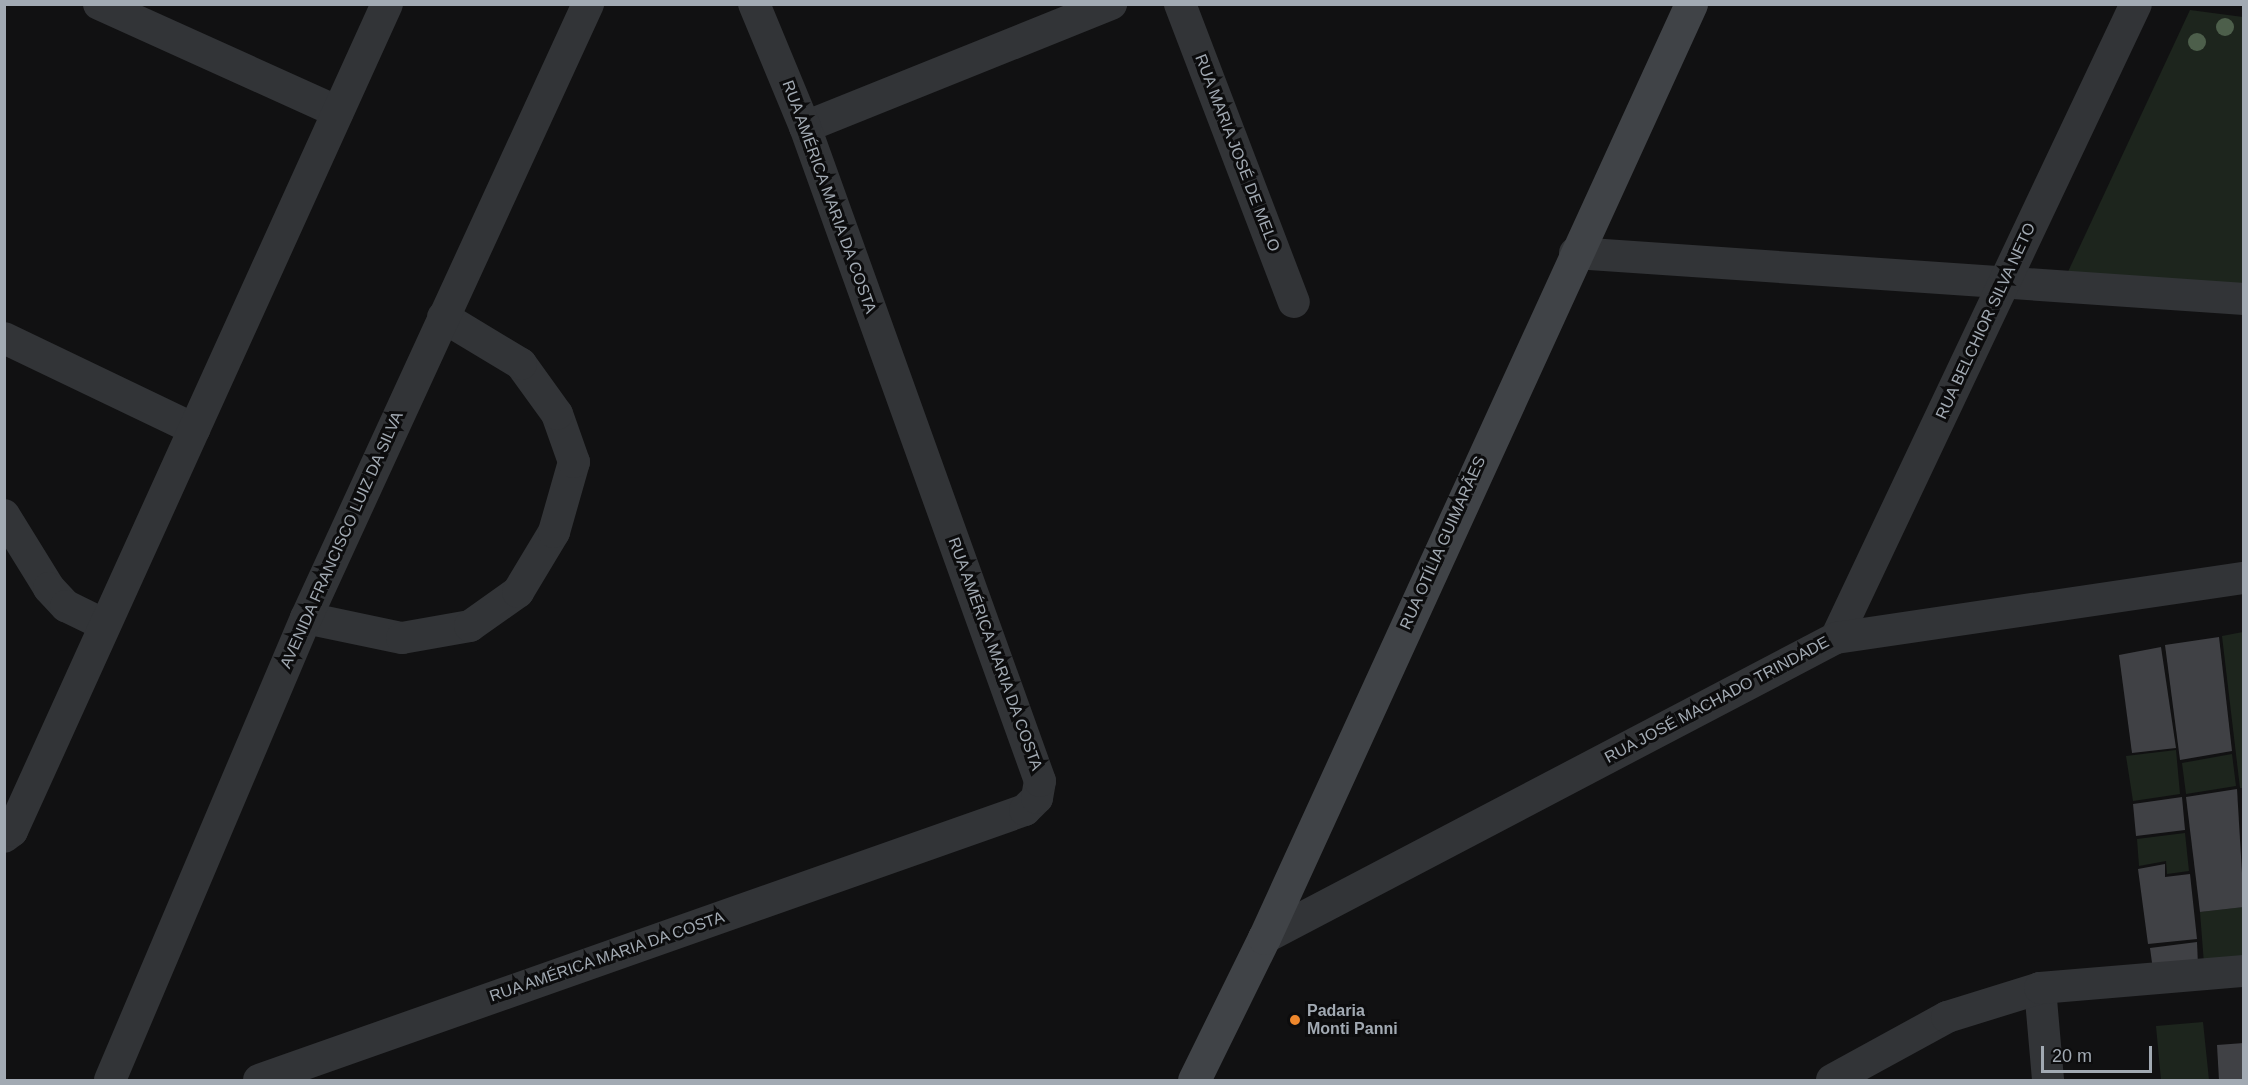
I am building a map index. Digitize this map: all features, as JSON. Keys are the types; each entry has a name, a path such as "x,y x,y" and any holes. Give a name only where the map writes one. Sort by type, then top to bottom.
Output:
{"street":[{"path":"99,4 338,112"},
{"path":"4,837 12,831 387,4"},
{"name":"AVENIDA FRANCISCO LUIZ DA SILVA","path":"110,1080 306,618 588,4"},
{"name":"RUA AMÉRICA MARIA DA COSTA","path":"259,1080 1024,810 1037,798 1040,781 805,127 754,4"},
{"path":"805,127 1112,4"},
{"name":"RUA MARIA JOSÉ DE MELO","path":"1180,4 1294,302"},
{"name":"RUA OTÍLIA GUIMARÃES","path":"1194,1080 1264,938 1575,253 1691,4"},
{"name":"RUA BELCHIOR SILVA NETO","path":"1836,638 2136,4"},
{"path":"1575,253 2004,286 2244,299"},
{"path":"306,618 402,638 470,626 518,592 554,532 574,462 558,414 521,364 443,317"},
{"path":"4,338 194,429"},
{"path":"4,515 49,588 66,606 105,625"},
{"name":"RUA JOSÉ MACHADO TRINDADE","path":"1264,938 1836,638 2244,578"},
{"path":"1832,1080 1947,1017 2040,988 2244,971"},
{"path":"2040,988 2048,1080"}],"shaded area":[{"path":"2190,10 2243,17 2243,285 2066,276"},
{"path":"2243,632 2244,788 2240,788 2222,636"},
{"path":"2176,750 2180,794 2133,801 2126,756"},
{"path":"2232,754 2236,786 2186,794 2182,763"},
{"path":"2185,833 2189,871 2167,874 2166,861 2139,866 2137,839"},
{"path":"2243,907 2243,961 2204,964 2200,912"},
{"path":"2203,1022 2209,1080 2161,1080 2156,1026"}],"building":[{"path":"2219,637 2232,751 2180,760 2165,645"},
{"path":"2161,647 2176,748 2132,753 2119,655"},
{"path":"2237,789 2244,907 2200,912 2186,797"},
{"path":"2182,797 2185,830 2136,836 2133,804"},
{"path":"2165,864 2165,877 2190,874 2197,939 2148,944 2138,869"},
{"path":"2197,942 2198,965 2153,970 2150,948"},
{"path":"2244,1043 2244,1080 2219,1080 2217,1045"}],"place":[{"name":"Padaria Monti Panni","path":"1295,1020"}]}
